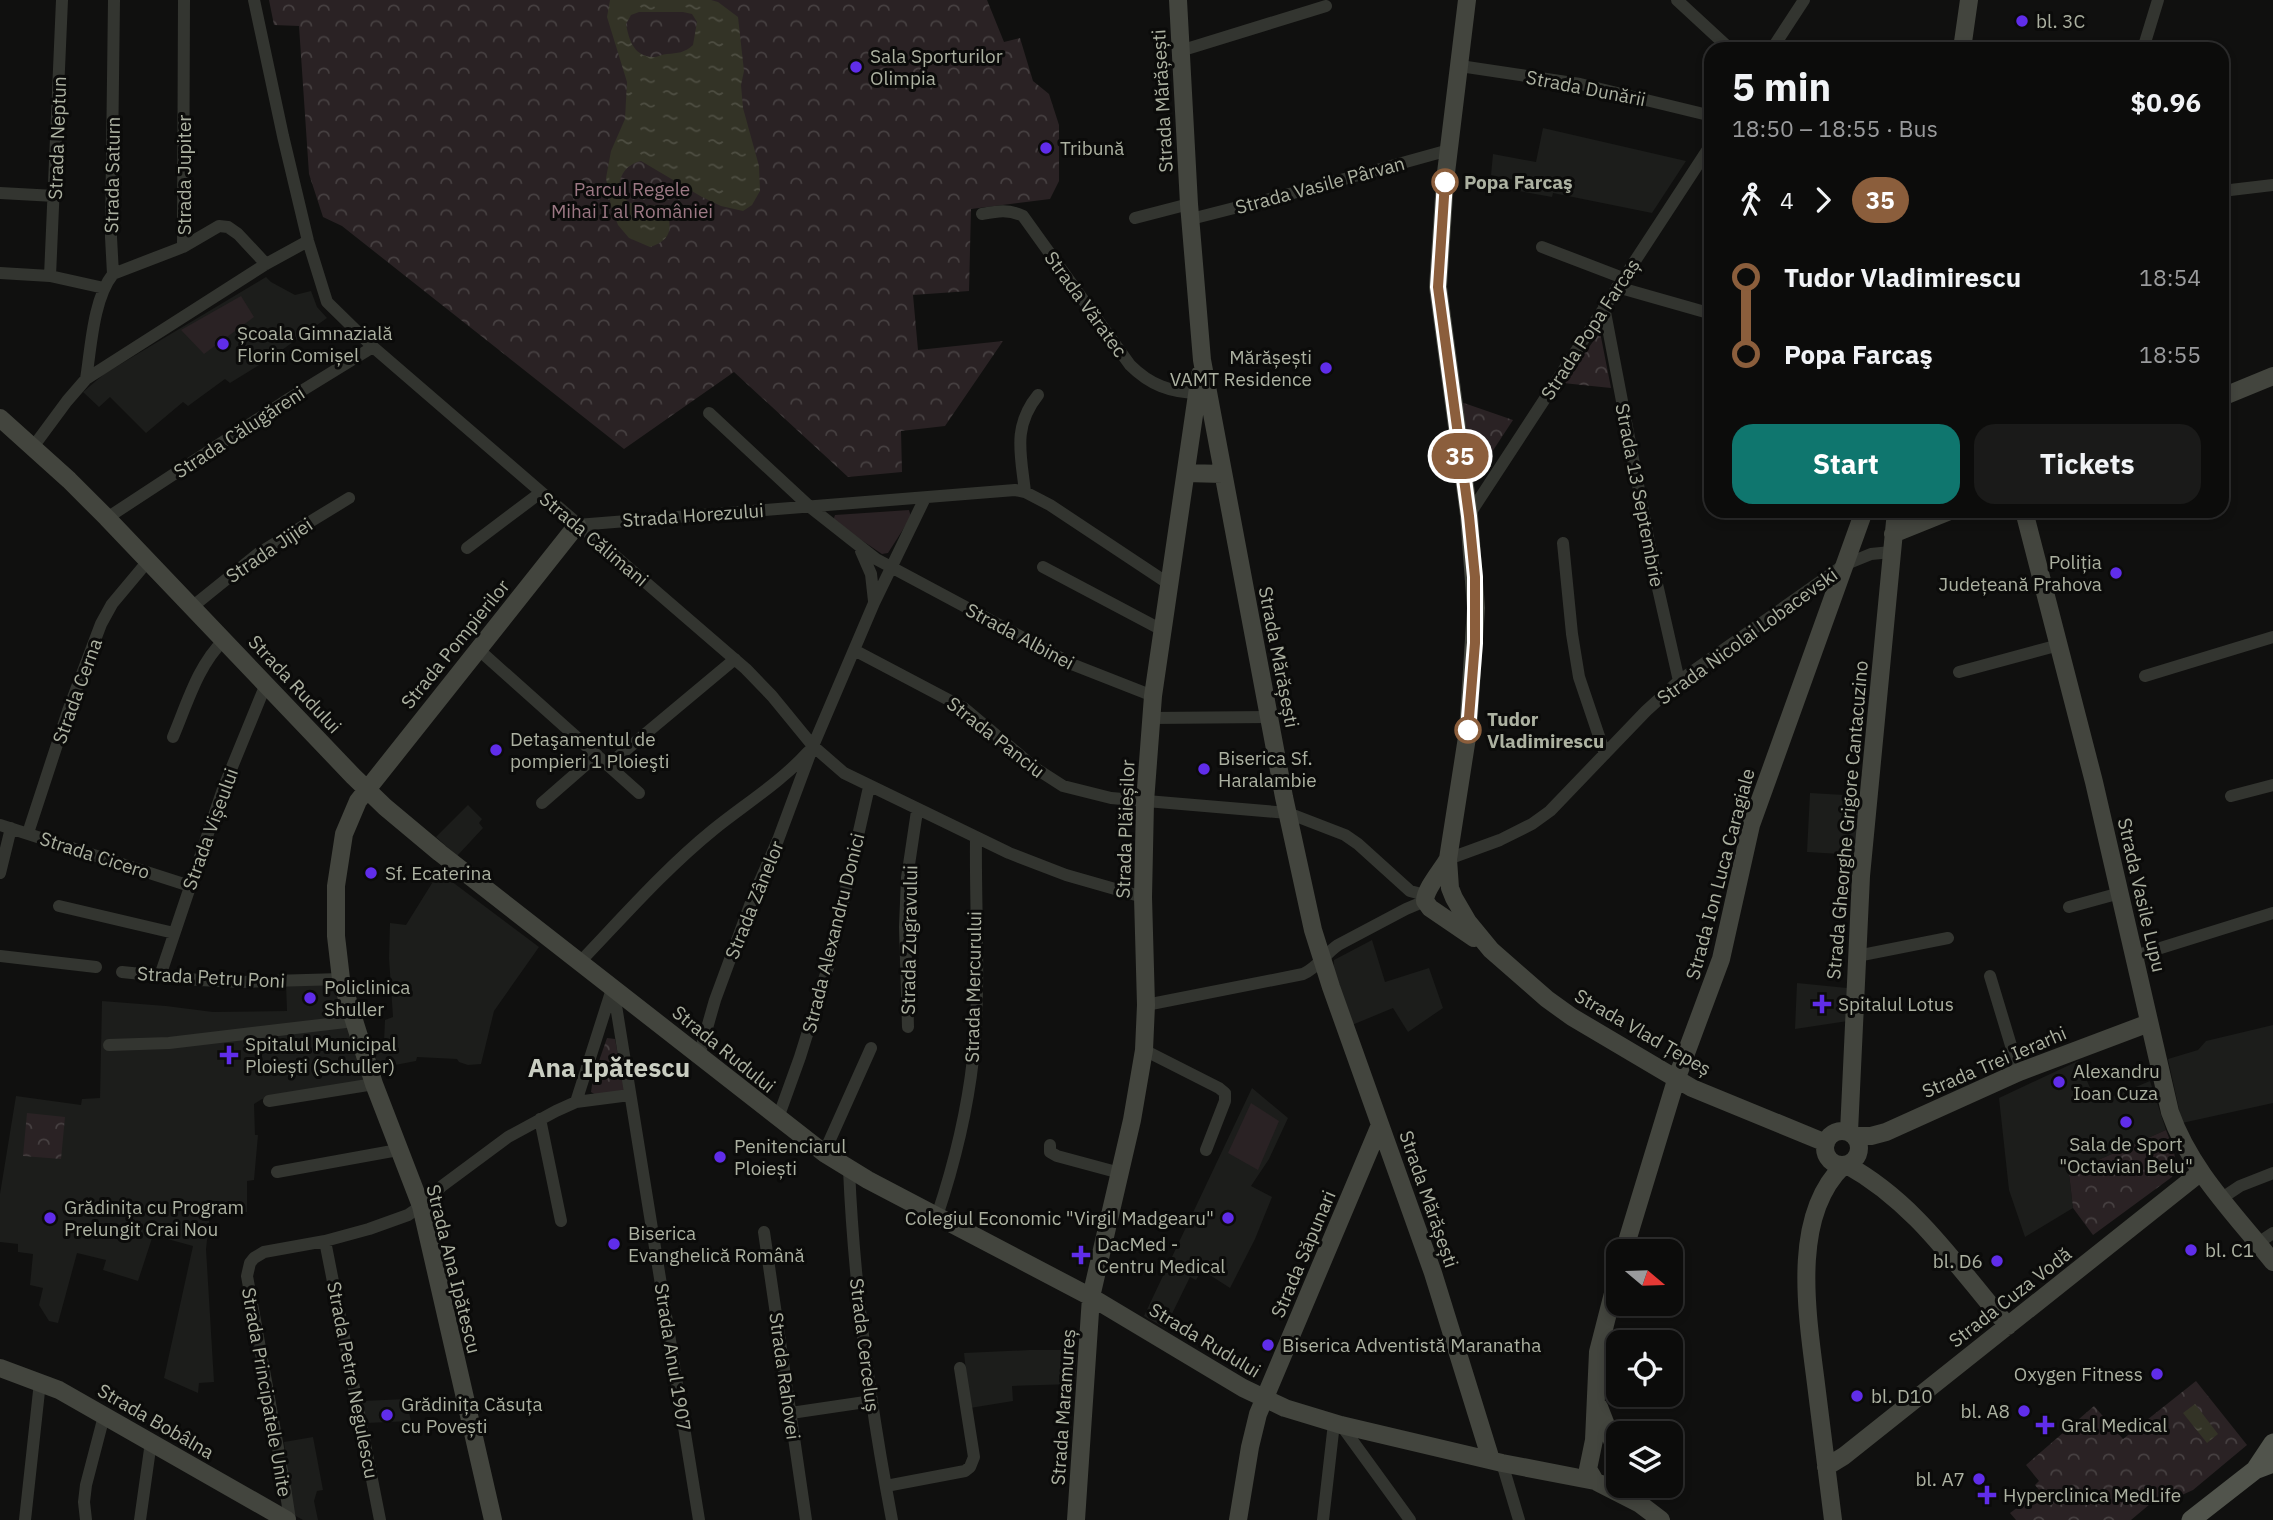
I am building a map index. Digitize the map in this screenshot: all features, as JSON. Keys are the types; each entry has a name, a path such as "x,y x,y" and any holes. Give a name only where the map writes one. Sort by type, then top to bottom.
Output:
{"main road":[{"name":"Strada Mărășești","path":"1178,0 1202,360 1269,717 1313,930 1497,1462"},
{"path":"1437,896 1448,859 1468,731 1474,655 1475,577 1438,287 1449,150 1467,0"},
{"path":"1963,42 1969,0"},
{"name":"Strada Plăieșilor","path":"1091,1297 1135,1107 1144,1050 1145,802 1151,718 1161,630 1202,360"},
{"path":"2229,394 2273,376"},
{"name":"Strada Rudului","path":"0,418 107,518 366,789 449,860 824,1153 849,1169 1091,1297 1264,1399 1337,1424 1497,1462 1570,1475 1594,1471"},
{"path":"1186,473 1223,474"},
{"name":"Strada Ion Luca Caragiale","path":"1628,1239 1676,1080 1721,959 1755,812 1861,518"},
{"name":"Strada Gheorghe Grigore Cantacuzino","path":"1833,1520 1808,1320 1808,1252 1813,1223 1826,1186 1845,1165 1856,1159 1859,1152 1859,1145 1852,1134 1857,956 1865,817 1895,518"},
{"path":"1893,534 1933,518"},
{"name":"Strada Vasile Lupu","path":"2026,518 2120,893 2170,1112 2188,1153 2201,1172 2219,1195 2266,1238 2273,1262"},
{"name":"Strada Pompierilor","path":"366,789 577,525"},
{"name":"Strada Ana Ipătescu","path":"366,789 351,815 339,860 335,911 341,979 374,1084 421,1206 493,1520"},
{"name":"Strada Vlad Țepeș","path":"1437,896 1492,950 1555,1005 1595,1032 1676,1080 1826,1143"},
{"name":"Strada Trei Ierarhi","path":"1852,1134 1871,1136 1886,1132 2019,1072 2150,1023"},
{"name":"Strada Săpunari","path":"1238,1520 1254,1427 1264,1399 1380,1125"},
{"path":"1852,1134 1836,1132 1829,1137 1826,1143 1827,1157 1835,1164 1845,1165 1889,1191 1919,1220 2008,1326"},
{"path":"2188,1153 2180,1189 2219,1195"},
{"name":"Strada Cuza Vodă","path":"1826,1462 1844,1455 2201,1172"},
{"path":"1826,1186 1841,1180 1868,1177"},
{"name":"Strada Maramureș","path":"1076,1520 1091,1297"},
{"path":"1607,1316 1600,1340 1596,1374 1594,1471 1639,1512 1661,1520"},
{"name":"Strada Bobâlna","path":"0,1368 60,1390 288,1520"},
{"path":"1596,1399 1606,1424"},
{"path":"2192,1520 2264,1466 2273,1443"},
{"path":"1594,1471 1603,1449 1606,1450"},
{"path":"1594,1471 1606,1480"}],"street":[{"name":"Strada Neptun","path":"50,276 62,0"},
{"name":"Strada Saturn","path":"113,274 111,237 114,0"},
{"name":"Strada Jupiter","path":"183,247 184,0"},
{"name":"Strada Călimani","path":"254,0 283,136 327,302 373,347 734,659 772,696 813,746 844,774 975,838 1066,875 1143,897"},
{"path":"1677,0 1722,42"},
{"path":"1777,42 1804,0"},
{"path":"2145,42 2158,0"},
{"path":"1180,51 1326,6"},
{"name":"Strada Dunării","path":"1460,66 1580,84 1704,114"},
{"name":"Strada Vasile Pârvan","path":"1135,218 1301,191 1449,150"},
{"name":"Strada Popa Farcaș","path":"1469,516 1704,155"},
{"path":"2229,190 2273,185"},
{"path":"0,193 55,196"},
{"name":"Strada Văratec","path":"982,214 1003,210 1023,216 1130,365 1150,382 1162,388 1197,393"},
{"name":"Strada Jupiter","path":"183,247 213,228 228,227 266,264"},
{"path":"33,447 86,379 266,264 309,241"},
{"path":"86,379 98,307 104,288 113,274 183,247"},
{"path":"1542,247 1620,282 1704,311"},
{"path":"0,273 50,276 104,288"},
{"name":"Strada 13 Septembrie","path":"1604,307 1657,584 1679,681"},
{"name":"Strada Călugăreni","path":"107,518 373,347"},
{"path":"1038,396 1023,417 1020,431 1025,492 1050,505 1169,584"},
{"name":"Strada Albinei","path":"709,413 810,507 860,548 890,568 1074,665 1153,696"},
{"name":"Strada Horezului","path":"577,525 1014,490 1025,492"},
{"path":"467,548 540,493"},
{"name":"Strada Jijiei","path":"192,607 249,560 348,498"},
{"path":"580,962 677,862 789,771 813,746 874,603 925,498"},
{"path":"1563,543 1579,677 1605,754"},
{"path":"860,548 871,574 874,603"},
{"name":"Strada Nicolai Lobacevski","path":"1448,859 1500,840 1532,824 1559,802 1646,711 1679,681 1844,565 1871,554 1891,552"},
{"name":"Strada Cerna","path":"28,833 68,711 101,624 112,604 148,561"},
{"path":"1043,567 1161,630"},
{"path":"2145,676 2273,637"},
{"path":"173,737 203,667 224,640"},
{"path":"1959,672 2059,645"},
{"path":"479,650 639,793"},
{"name":"Strada Panciu","path":"854,650 964,708 1034,768 1055,782 1097,796 1288,813 1345,835 1359,844 1410,891 1437,896"},
{"path":"608,765 734,659"},
{"name":"Strada Vișeului","path":"160,976 223,789 266,684"},
{"path":"1151,718 1269,717"},
{"name":"Strada Zânelor","path":"699,1056 715,1000 752,897 778,840 813,746"},
{"path":"542,803 597,755"},
{"path":"2231,796 2273,785"},
{"name":"Strada Alexandru Donici","path":"778,1118 829,964 869,787"},
{"name":"Strada Zugravului","path":"908,1027 905,928 907,878 917,811"},
{"path":"0,873 6,827"},
{"name":"Strada Cicero","path":"6,827 190,886"},
{"name":"Strada Mercurului","path":"937,1216 959,1145 973,1059 977,981 975,838"},
{"path":"2069,906 2120,893"},
{"path":"1146,1005 1303,974 1316,966 1338,945 1406,909 1437,896"},
{"path":"59,906 174,933"},
{"path":"2135,956 2273,912"},
{"path":"1857,956 1948,938"},
{"path":"0,956 96,967"},
{"name":"Strada Petru Poni","path":"122,972 241,982 341,979"},
{"path":"1990,976 2019,1072"},
{"path":"576,1102 613,987"},
{"name":"Strada Anul 1907","path":"613,987 699,1520"},
{"path":"109,1045 222,1038 354,1021"},
{"path":"824,1153 871,1048"},
{"path":"1144,1050 1220,1088 1225,1094 1226,1101 1206,1150"},
{"path":"269,1101 374,1084"},
{"path":"325,1241 390,1223 408,1215 452,1178 508,1137 540,1119 576,1102 630,1095"},
{"path":"540,1119 561,1221"},
{"path":"1049,1145 1052,1154 1120,1173"},
{"path":"277,1172 398,1150"},
{"name":"Strada Cerceluș","path":"849,1169 852,1244 872,1401 892,1520"},
{"path":"2219,1195 2273,1173"},
{"name":"Strada Rahovei","path":"764,1232 806,1520"},
{"name":"Strada Principatele Unite","path":"288,1520 281,1458 247,1276 250,1263 264,1252 325,1241"},
{"name":"Strada Petre Negulescu","path":"325,1241 380,1520"},
{"path":"886,1486 965,1471 973,1463 960,1368"},
{"path":"25,1520 40,1382"},
{"path":"791,1413 872,1401"},
{"path":"86,1520 84,1496 104,1416"},
{"path":"1323,1520 1337,1424"},
{"path":"1337,1424 1410,1520"},
{"path":"140,1520 151,1442"},
{"name":"Strada Mărășești","path":"1497,1462 1519,1520"}],"shaded area":[{"path":"1543,128 1686,161 1652,213 1553,193 1552,197 1513,190 1514,180 1491,175 1493,154 1536,162"},
{"name":"Școala Gimnazială Florin Comișel","path":"266,277 295,295 311,291 317,307 327,318 230,383 225,379 188,406 183,402 146,433 110,397 99,407 83,392 104,374"},
{"path":"1810,793 1862,796 1857,855 1807,852"},
{"path":"468,805 482,819 479,823 483,828 457,856 436,837"},
{"name":"Spitalul Municipal Ploiești (Schuller)","path":"439,872 539,947 494,1011 481,1064 468,1065 457,1059 417,1057 416,1061 379,1068 371,1043 384,1042 385,1020 393,1017 389,958 390,923 406,925"},
{"path":"1372,940 1385,982 1429,968 1443,1008 1408,1032 1393,1008 1352,1025 1333,974 1334,960"},
{"path":"332,981 366,1083 262,1099 254,1104 255,1135 258,1135 254,1180 247,1181 247,1212 210,1215 206,1249 214,1382 199,1383 198,1393 164,1378 193,1246 153,1235 138,1281 103,1270 106,1260 77,1253 58,1323 49,1321 39,1305 43,1288 30,1285 33,1254 18,1252 18,1244 0,1242 0,1194 16,1096 81,1105 82,1099 100,1098 102,1001 213,1012 287,1011 286,983"},
{"name":"Spitalul Lotus","path":"1797,983 1847,988 1848,1021 1795,1029"},
{"path":"2273,1025 2273,1103 2182,1123 2168,1059 2198,1050 2206,1041"},
{"path":"2078,1061 2097,1103 2150,1081 2166,1130 2069,1173 2073,1208 2025,1237 2009,1190 1999,1098"},
{"name":"Colegiul Economic \"Virgil Madgearu\"","path":"1252,1088 1288,1118 1269,1159 1251,1186 1272,1197 1255,1239 1230,1288 1202,1270 1196,1280 1190,1277 1165,1328 1144,1316"},
{"path":"1077,1350 1075,1384 1012,1386 1013,1401 970,1408 964,1353"},
{"name":"Grădinița Căsuța cu Povești","path":"406,1399 411,1421 366,1423 363,1401"},
{"path":"313,1437 323,1490 317,1491 314,1501 318,1520 303,1520 294,1515 284,1442"}],"green space":[{"name":"Parcul Regele Mihai I al României","path":"269,0 987,0 1004,42 1020,38 1033,81 1049,94 1059,125 1059,181 1050,199 971,209 969,291 913,295 918,350 1003,341 945,426 901,431 902,472 848,477 734,372 624,449 342,226 323,217 309,174 299,26 274,25"},
{"path":"241,296 254,317 204,354 181,330"},
{"path":"1600,332 1611,388 1563,383"},
{"path":"1461,402 1513,420 1471,484"},
{"path":"909,510 911,517 888,553 882,554 833,521 835,515"},
{"path":"607,1038 615,1039 625,1092 596,1095 591,1092 593,1078"},
{"path":"1251,1103 1279,1121 1258,1170 1228,1153"},
{"path":"27,1113 65,1117 61,1159 23,1156"},
{"path":"2166,1130 2175,1159 2172,1177 2093,1235 2073,1208 2069,1173"},
{"path":"2196,1381 2247,1445 2193,1490 2173,1499 2152,1497 2150,1504 2131,1520 2016,1520 2010,1513 2040,1491 2035,1485 2039,1481 2026,1465 2094,1406 2123,1439"}],"water":[{"path":"610,0 711,0 738,17 744,71 741,85 743,108 759,166 760,191 752,205 743,211 721,206 641,161 624,172 618,191 635,205 666,209 670,228 662,241 650,247 629,238 618,225 606,178 611,151 625,119 627,82 607,17","holes":["639,12 692,14 697,22 693,45 690,48 653,57 645,56 636,50 630,41 626,24 631,15"]},
{"path":"2195,1404 2218,1434 2207,1443 2183,1413"}],"bus line":[{"name":"35","path":"1445,182 1438,287 1475,577 1475,643 1468,730"}],"place":[{"name":"bl. 3C","path":"2022,21"},
{"name":"Sala Sporturilor Olimpia","path":"856,67"},
{"name":"Tribună","path":"1046,148"},
{"name":"Popa Farcaş","path":"1445,182"},
{"name":"Școala Gimnazială Florin Comișel","path":"223,344"},
{"name":"Mărășești VAMT Residence","path":"1326,368"},
{"name":"Poliția Județeană Prahova","path":"2116,573"},
{"name":"Tudor Vladimirescu","path":"1468,730"},
{"name":"Detaşamentul de pompieri 1 Ploieşti","path":"496,750"},
{"name":"Biserica Sf. Haralambie","path":"1204,769"},
{"name":"Sf. Ecaterina","path":"371,873"},
{"name":"Policlinica Shuller","path":"310,998"},
{"name":"Spitalul Lotus","path":"1822,1004"},
{"name":"Spitalul Municipal Ploiești (Schuller)","path":"229,1055"},
{"name":"Alexandru Ioan Cuza","path":"2059,1082"},
{"name":"Sala de Sport \"Octavian Belu\"","path":"2126,1122"},
{"name":"Penitenciarul Ploiești","path":"720,1157"},
{"name":"Grădinița cu Program Prelungit Crai Nou","path":"50,1218"},
{"name":"Colegiul Economic \"Virgil Madgearu\"","path":"1228,1218"},
{"name":"Biserica Evanghelică Română","path":"614,1244"},
{"name":"bl. C1","path":"2191,1250"},
{"name":"DacMed - Centru Medical","path":"1081,1255"},
{"name":"bl. D6","path":"1997,1261"},
{"name":"Biserica Adventistă Maranatha","path":"1268,1345"},
{"name":"Oxygen Fitness","path":"2157,1374"},
{"name":"bl. D10","path":"1857,1396"},
{"name":"bl. A8","path":"2024,1411"},
{"name":"Grădinița Căsuța cu Povești","path":"387,1415"},
{"name":"Gral Medical","path":"2045,1425"},
{"name":"bl. A7","path":"1979,1479"},
{"name":"Hyperclinica MedLife","path":"1987,1495"}],"district":[{"name":"Ana Ipătescu","path":"609,1067"}]}
